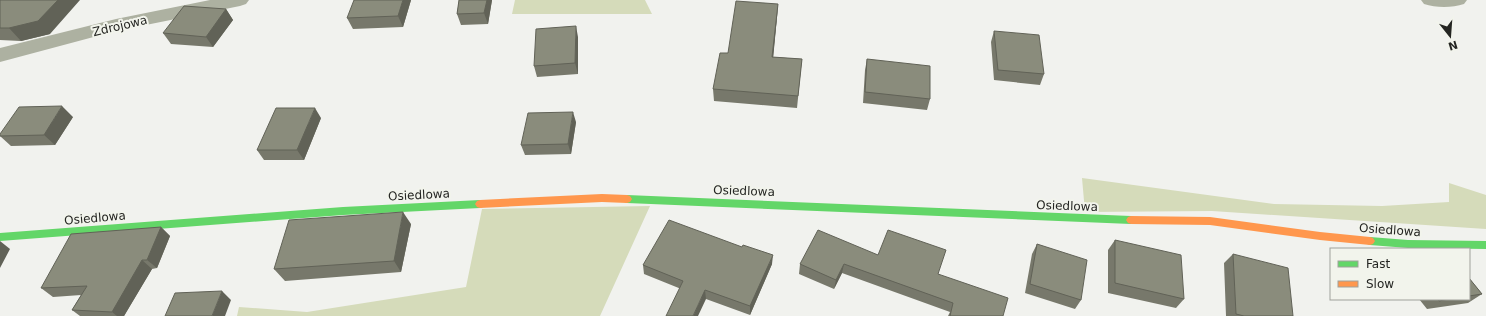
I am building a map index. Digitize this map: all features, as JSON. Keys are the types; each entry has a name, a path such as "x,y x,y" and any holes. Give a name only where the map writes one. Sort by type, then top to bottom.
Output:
{"street":[{"name":"Zdrojowa","path":"0,55 44,45 116,25 240,0"},
{"path":"1430,0 1458,0"},
{"name":"Osiedlowa","path":"0,237 343,211 602,198 1062,218 1210,221 1320,236 1408,244 1486,245"}],"green space":[{"path":"515,0 645,0 652,14 512,14"},
{"path":"1082,178 1274,204 1382,206 1449,202 1449,183 1486,195 1486,229 1212,211 1085,212"},
{"path":"650,206 600,316 237,316 239,307 307,312 466,287 482,209"}],"building":[{"path":"0,0 58,0 38,21 9,28 0,28"},
{"path":"354,0 403,0 398,16 347,18"},
{"path":"459,0 487,0 484,13 457,14"},
{"path":"736,1 778,4 772,57 802,59 798,96 713,89 720,53 728,53"},
{"path":"184,6 226,9 206,37 163,33"},
{"path":"576,26 575,63 534,66 536,29"},
{"path":"994,31 1039,35 1044,74 998,70"},
{"path":"867,59 930,66 930,99 865,92"},
{"path":"62,106 44,135 0,136 19,107"},
{"path":"276,108 315,108 297,150 257,150"},
{"path":"573,112 568,144 521,145 528,113"},
{"path":"403,212 394,261 274,269 289,220"},
{"path":"669,220 742,247 743,245 773,255 750,306 705,290 693,316 666,316 683,281 643,265"},
{"path":"161,227 147,260 142,260 112,312 72,310 87,286 41,288 71,234"},
{"path":"818,230 878,255 888,230 946,250 938,274 1008,298 1003,316 950,316 953,303 844,264 836,280 800,264"},
{"path":"1115,240 1181,255 1184,299 1115,283"},
{"path":"1037,244 1087,260 1081,300 1030,284"},
{"path":"1233,254 1288,268 1293,316 1244,316 1236,314"},
{"path":"1470,279 1482,294 1470,296"},
{"path":"222,291 212,316 165,316 175,293"}],"traffic: fast":[{"path":"627,199 1131,220"},
{"path":"0,237 343,211 480,204"},
{"path":"1370,241 1408,244 1486,245"}],"traffic: slow":[{"path":"480,204 602,198 627,199"},
{"path":"1131,220 1210,221 1320,236 1370,241"}]}
